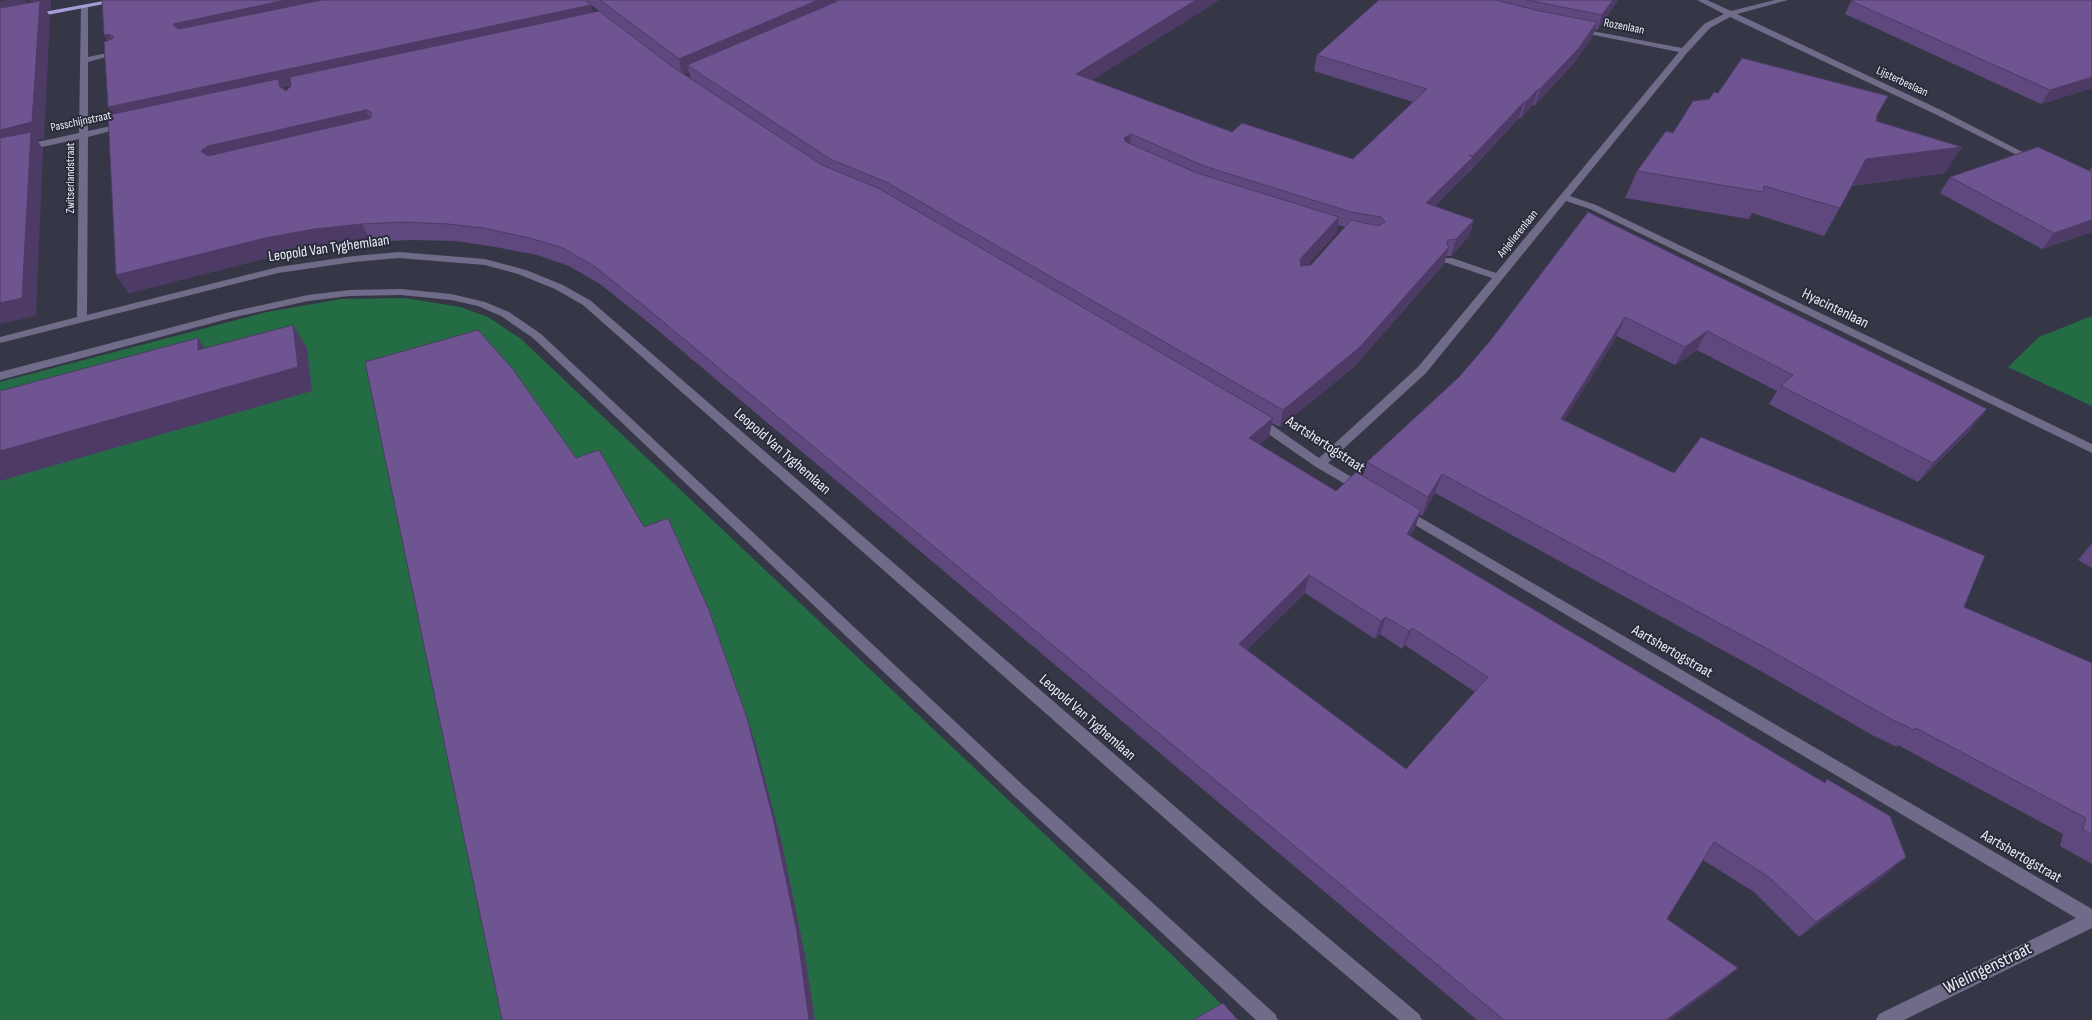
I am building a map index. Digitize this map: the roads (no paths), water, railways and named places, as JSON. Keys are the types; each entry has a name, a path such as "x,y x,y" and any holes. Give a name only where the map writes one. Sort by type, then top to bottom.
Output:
{"main road":[{"path":"0,22 32,12 84,7 121,0"}],"street":[{"name":"Lijsterbeslaan","path":"1701,0 1940,113 2041,164"},
{"name":"Anjelierenlaan","path":"1320,464 1422,370 1684,50 1707,26 1729,14 1784,0"},
{"name":"Zwitserlandstraat","path":"82,319 84,7"},
{"name":"Rozenlaan","path":"1573,29 1684,50"},
{"path":"84,60 117,53"},
{"name":"Passchijnstraat","path":"0,153 131,124"},
{"name":"Hyacintenlaan","path":"1563,198 1593,207 2092,449"},
{"name":"Leopold Van Tyghemlaan","path":"0,340 278,270 354,259 399,255 485,262 522,272 559,287 587,303 1255,887 1413,1020"},
{"path":"1448,260 1499,277"},
{"path":"0,376 230,315 308,298 349,293 401,292 451,296 481,304 505,314 537,336 1013,785 1269,1020"},
{"name":"Aartshertogstraat","path":"1251,417 1320,464 1371,494"},
{"name":"Aartshertogstraat","path":"1397,509 2092,918"},
{"name":"Wielingenstraat","path":"1885,1020 2092,918"}]}
